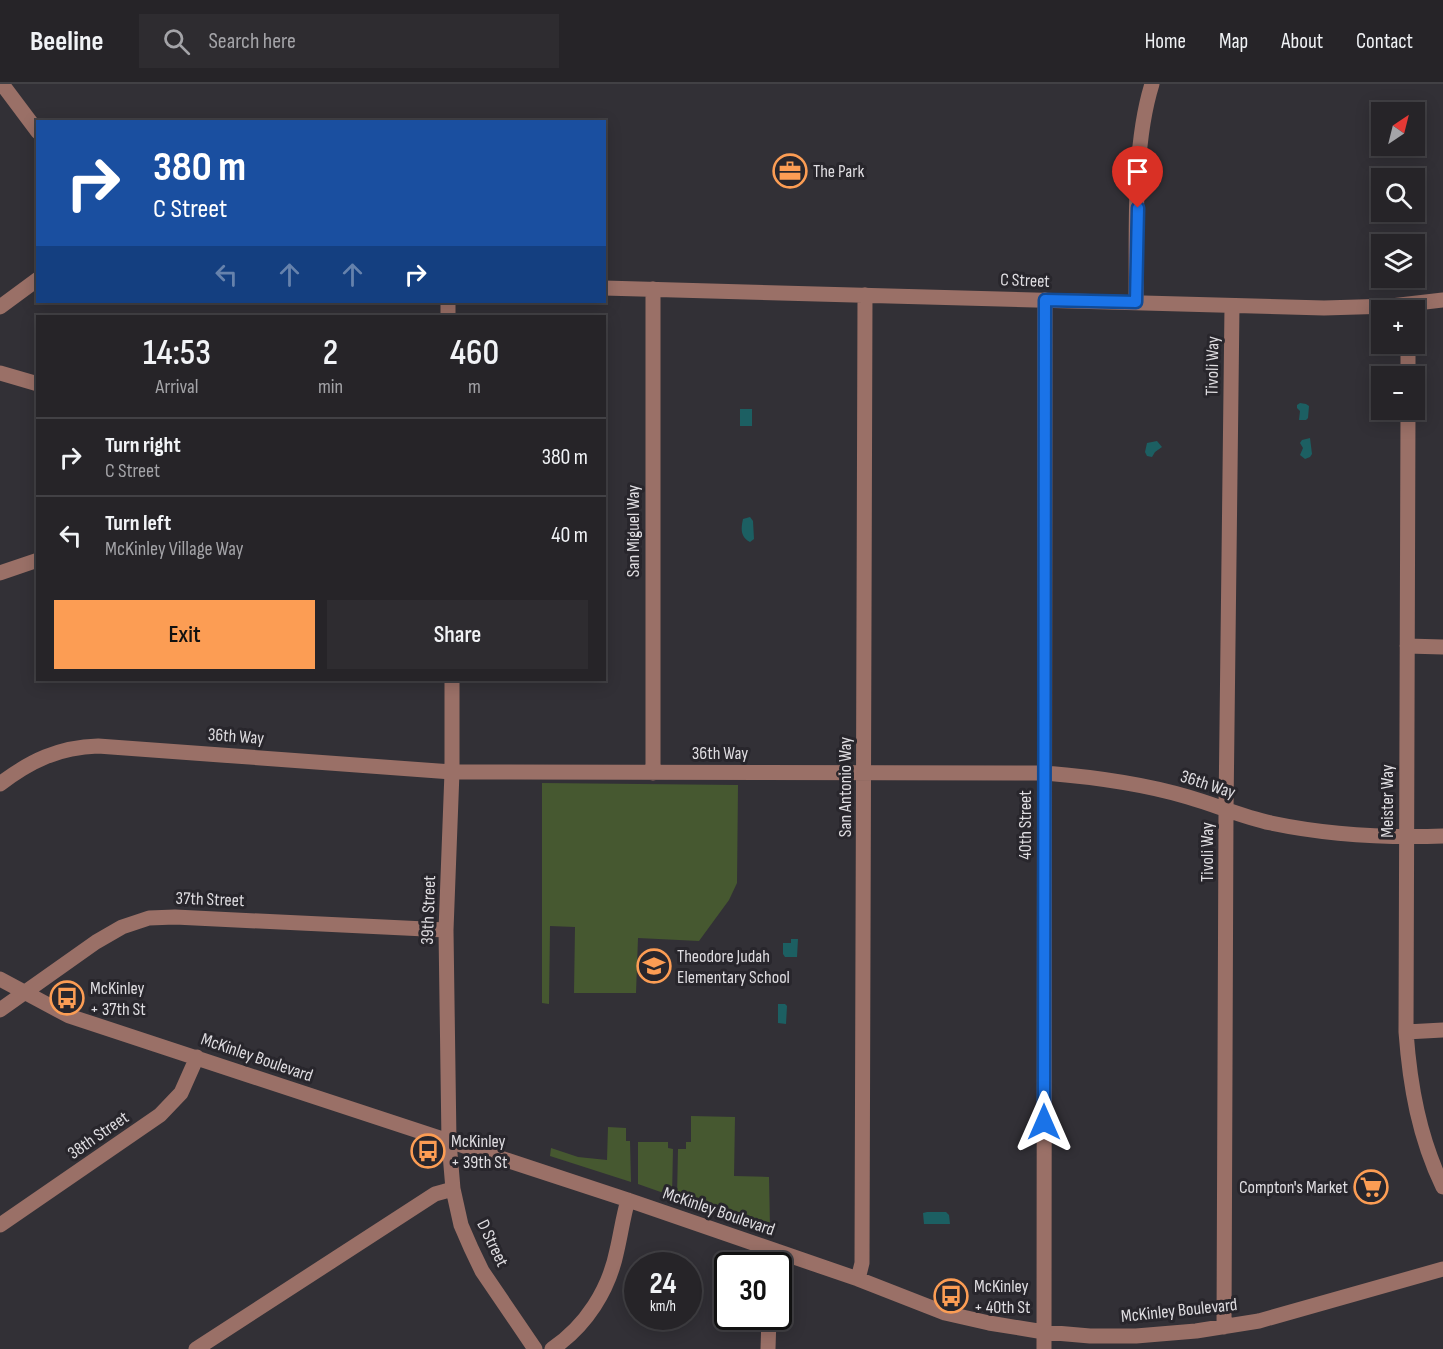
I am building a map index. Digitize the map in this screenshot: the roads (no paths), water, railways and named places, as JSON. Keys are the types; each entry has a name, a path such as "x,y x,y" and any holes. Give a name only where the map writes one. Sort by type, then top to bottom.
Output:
{"street":[{"path":"2,84 36,129"},
{"path":"1136,302 1139,161 1145,105 1152,84"},
{"path":"0,307 36,280"},
{"name":"C Street","path":"606,288 1371,308"},
{"name":"San Miguel Way","path":"653,289 653,773"},
{"name":"San Antonio Way","path":"858,1279 862,1263 865,295"},
{"name":"40th Street","path":"1044,1349 1045,300"},
{"name":"C Street","path":"1425,304 1443,300"},
{"name":"Tivoli Way","path":"1224,1327 1226,810 1232,306"},
{"path":"0,373 36,383"},
{"name":"Meister Way","path":"1408,420 1406,1032 1409,1071 1416,1110 1431,1159 1443,1186"},
{"path":"0,573 36,561"},
{"path":"1407,646 1443,646"},
{"name":"39th Street","path":"449,1142 446,930 452,772 452,681"},
{"name":"36th Way","path":"0,784 29,764 51,753 92,746 452,772 1045,773 1100,778 1150,787 1268,822 1302,829 1352,835 1443,836"},
{"name":"37th Street","path":"0,1010 96,942 123,927 149,918 174,917 446,930"},
{"name":"McKinley Boulevard","path":"0,979 69,1016 628,1200 758,1252"},
{"path":"1406,1032 1443,1030"},
{"name":"38th Street","path":"0,1225 56,1189 160,1115 181,1093 197,1057"},
{"name":"D Street","path":"449,1142 453,1189 461,1225 482,1271 535,1349"},
{"path":"196,1349 435,1194 453,1189"},
{"path":"552,1349 579,1326 593,1309 604,1290 618,1249 621,1220 628,1200"},
{"name":"McKinley Boulevard","path":"792,1263 858,1279 945,1313 1044,1332 1090,1336 1136,1336 1259,1321 1443,1269"},
{"path":"768,1349 769,1330"}],"water":[{"path":"1300,403 1309,406 1306,420 1299,420 1300,411 1297,405"},
{"path":"740,409 752,409 752,426 740,426"},
{"path":"1310,438 1312,454 1305,459 1300,455 1303,448 1300,443"},
{"path":"1157,441 1162,447 1152,457 1147,456 1145,452 1147,443"},
{"path":"750,517 753,521 754,539 750,542 744,538 742,529 743,519"},
{"path":"791,939 798,939 797,957 785,957 783,943 791,943"},
{"path":"778,1004 787,1006 786,1024 778,1023"},
{"path":"946,1212 949,1215 950,1224 924,1224 923,1213"}],"place":[{"name":"The Park","path":"790,171"},
{"name":"Theodore Judah Elementary School","path":"654,966"},
{"name":"McKinley + 37th St","path":"67,998"},
{"name":"McKinley + 39th St","path":"428,1151"},
{"name":"Compton's Market","path":"1371,1187"},
{"name":"McKinley + 40th St","path":"951,1296"}]}
